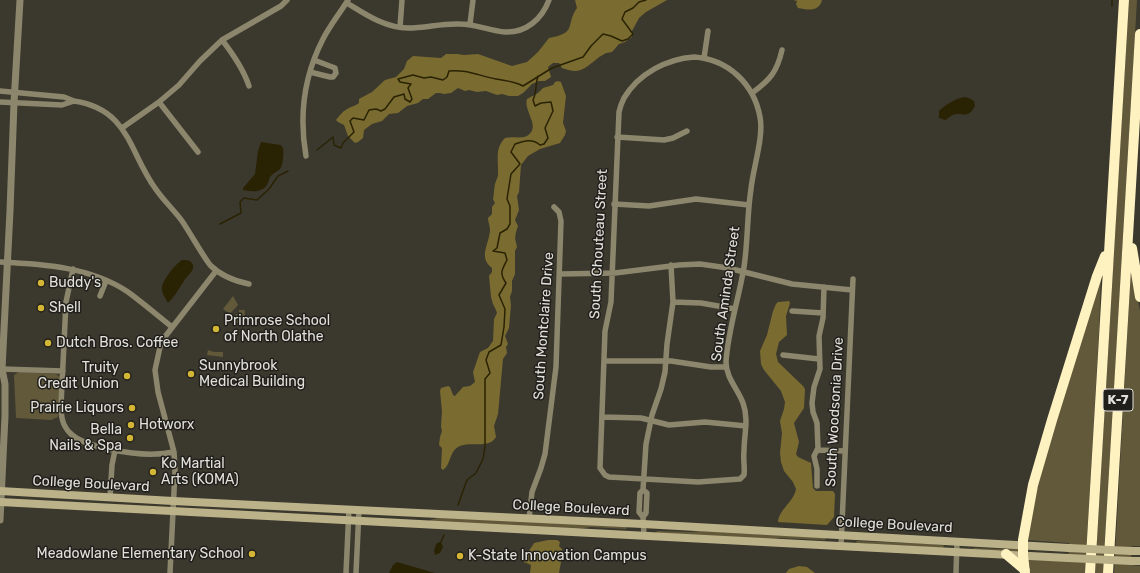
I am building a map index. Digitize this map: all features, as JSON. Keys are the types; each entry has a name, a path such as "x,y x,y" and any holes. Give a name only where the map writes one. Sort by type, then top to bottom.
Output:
{"highway":[{"name":"K-7","path":"1090,573 1108,248 1124,0"},
{"name":"K-7","path":"1108,573 1140,34"},
{"path":"1128,228 1140,297"},
{"path":"1025,572 1023,550 1033,485 1040,458 1097,276 1108,248"},
{"path":"1006,554 1025,572"}],"main road":[{"name":"College Boulevard","path":"1,492 529,519 643,521 841,535 957,541 1068,558 1136,561"},
{"name":"College Boulevard","path":"0,502 956,552 1006,554 1023,550 1069,548 1140,551"}],"street":[{"path":"0,520 5,416 5,384 1,373 3,262 20,0"},
{"path":"122,128 179,86 200,60 222,40 281,6 288,0"},
{"path":"400,27 402,0"},
{"path":"470,24 473,0"},
{"path":"306,156 303,109 305,91 310,72 324,38 348,1 374,19 400,27 415,28 445,23 470,24 505,32 520,30 528,27 536,21 547,6 549,0"},
{"path":"704,58 708,31"},
{"path":"222,40 242,69 249,86"},
{"path":"752,93 767,82 775,71 782,50"},
{"name":"South Chouteau Street","path":"644,478 609,477 602,472 600,468 605,331 611,302 619,112 624,98 635,84 657,67 686,58 704,58 721,63 731,69"},
{"path":"310,72 330,78 336,73 335,68 314,60"},
{"name":"South Aminda Street","path":"644,478 698,482 740,479 743,477 745,472 744,451 746,414 743,402 729,377 726,367 727,349 743,272 751,189 761,135 761,118 752,93 747,85 731,69"},
{"path":"0,91 64,97 74,102"},
{"path":"0,102 62,105 74,102 85,103 102,110 122,128 155,189 181,220 200,250 216,271 230,279 249,284"},
{"path":"159,102 198,152"},
{"path":"617,137 658,140 673,138 687,131"},
{"path":"614,204 655,205 696,199 749,205"},
{"name":"South Montclaire Drive","path":"529,519 530,498 545,454 556,367 561,221 559,212 554,207"},
{"path":"3,262 73,269 106,281 127,292 172,327"},
{"path":"560,274 612,273 671,265 700,264 728,268 792,284 852,290"},
{"path":"644,535 643,521 639,512 640,493 643,490 646,444 651,421 663,383 666,361 673,302 671,265"},
{"path":"73,269 66,302 62,371 61,416 66,429 80,440 115,450 154,454 174,452"},
{"path":"170,573 174,452 158,392 155,370 160,347 164,338 216,271"},
{"name":"South Woodsonia Drive","path":"841,546 853,280"},
{"path":"100,296 106,281"},
{"path":"817,486 818,469 814,456 818,444 817,423 813,412 812,403 814,387 820,370 819,336 823,313 824,287"},
{"path":"673,302 701,303 735,310"},
{"path":"792,311 823,313"},
{"path":"783,355 819,358"},
{"path":"604,361 666,361 711,367 726,367"},
{"path":"1,373 62,371"},
{"path":"602,417 641,418 669,425 705,422 746,426"},
{"path":"110,497 112,465 115,450"},
{"path":"817,450 845,451"},
{"path":"346,573 349,509"},
{"path":"356,573 359,510"},
{"path":"956,573 957,541"}],"shaded area":[{"path":"575,0 667,0 646,12 639,18 632,31 632,37 619,44 612,52 602,55 585,68 575,71 562,68 559,63 553,63 548,67 551,77 545,81 539,81 532,84 518,96 502,94 497,95 486,91 465,91 458,88 451,93 436,93 428,99 423,99 418,103 407,106 398,113 389,114 382,121 372,124 364,130 363,138 355,143 348,136 344,125 336,120 343,112 359,103 359,99 372,92 385,80 396,77 404,69 407,61 413,56 441,58 446,54 478,54 512,66 527,62 538,52 549,38 564,34 567,31 577,8"},
{"path":"793,0 822,0 818,7 809,10 798,8 796,4 797,1"},
{"path":"1129,0 1137,0 1103,573 1095,573"},
{"path":"558,81 561,82 566,96 563,123 566,131 565,135 560,143 540,149 528,156 521,165 519,192 517,196 519,210 515,220 518,226 515,238 517,247 515,251 515,274 512,281 512,291 510,297 511,305 509,328 505,336 508,344 506,347 507,353 503,359 498,414 494,426 496,437 493,441 488,443 468,444 458,447 453,452 446,468 443,470 441,468 442,448 439,445 442,431 441,388 448,386 450,387 453,395 455,396 463,387 470,386 475,382 473,372 480,352 488,348 493,341 494,319 497,313 491,297 489,276 492,272 492,268 486,260 485,250 490,230 488,218 492,214 492,207 495,203 493,199 498,175 499,146 505,138 524,137 531,132 533,124 527,109 527,99 538,93 543,88 553,85"},
{"path":"964,97 974,101 975,106 972,111 964,115 952,115 945,120 939,118 939,111 942,108 957,99"},
{"path":"261,142 281,145 283,148 283,162 280,169 272,174 268,183 263,189 254,191 243,190 255,174 258,151"},
{"path":"182,260 188,260 191,262 193,265 193,270 185,279 174,297 167,302 162,292 163,283 172,269"},
{"path":"1131,268 1140,311 1140,546 1132,546 1131,565 1140,566 1140,573 1114,573"},
{"path":"1101,276 1085,573 1028,573 1027,560 1059,560 1068,562 1069,543 1028,540 1027,538 1044,455"},
{"path":"233,296 238,305 230,314 223,309"},
{"path":"789,301 790,303 786,316 787,335 779,342 776,354 778,362 805,389 804,408 794,423 799,442 796,454 798,457 811,463 813,488 816,491 833,491 835,494 834,517 827,525 778,522 781,513 795,494 796,489 793,482 784,471 781,462 780,453 782,433 780,421 785,402 781,391 761,364 760,351 767,335 776,304 778,302"},
{"path":"239,310 245,310 244,323 234,323 236,314 239,315"},
{"path":"208,350 223,352 223,357 207,355"},
{"path":"19,372 56,374 60,377 58,417 51,420 16,418 14,375"},
{"path":"442,517 627,527 626,529 591,527 578,529 430,522 430,520"},
{"path":"657,531 701,531 826,538 825,540 771,539 656,533"},
{"path":"557,540 560,542 559,546 562,549 563,557 559,573 530,573 531,565 524,562 526,554 534,543"},
{"path":"857,541 922,543 944,546 943,548 856,543"},
{"path":"439,542 443,547 440,553 435,555 434,551 436,544"},
{"path":"1012,547 1018,548 1018,552 973,549 1004,549"},
{"path":"397,562 435,573 389,573 393,565"},
{"path":"799,566 807,567 815,573 786,573 789,569"}],"waterway":[{"path":"317,150 333,137 334,145 341,148 343,143 354,132 350,121 353,118 364,120 369,110 376,109 381,111 385,109 394,97 404,94 405,99 410,102 412,99 408,88 411,84 400,82 398,79 413,75 443,80 447,77 449,71 455,71 510,81 523,86 552,68 583,57 603,34 622,41 628,39 633,34 622,19 625,12 633,8 639,2 646,0"},
{"path":"1112,0 1112,6"},
{"path":"458,505 467,480 476,473 483,459 485,447 485,379 490,373 486,360 489,352 501,345 504,327 505,309 499,295 506,283 502,277 502,272 507,260 505,253 493,251 497,248 500,233 507,229 510,224 510,206 507,199 511,174 520,164 511,152 515,144 525,141 534,141 540,145 544,144 548,138 545,128 553,111 551,102 541,103 535,106 533,100 538,76"},
{"path":"220,224 241,213 240,202 244,198 257,200 269,189 278,176 288,171"},
{"path":"440,544 444,535"}],"place":[{"name":"Buddy's","path":"41,283"},
{"name":"Shell","path":"41,308"},
{"name":"Primrose School of North Olathe","path":"216,329"},
{"name":"Dutch Bros. Coffee","path":"48,343"},
{"name":"Sunnybrook Medical Building","path":"191,374"},
{"name":"Truity Credit Union","path":"127,376"},
{"name":"Prairie Liquors","path":"132,408"},
{"name":"Hotworx","path":"131,425"},
{"name":"Bella Nails & Spa","path":"130,438"},
{"name":"Ko Martial Arts (KOMA)","path":"153,472"},
{"name":"Meadowlane Elementary School","path":"252,554"},
{"name":"K-State Innovation Campus","path":"460,556"}]}
